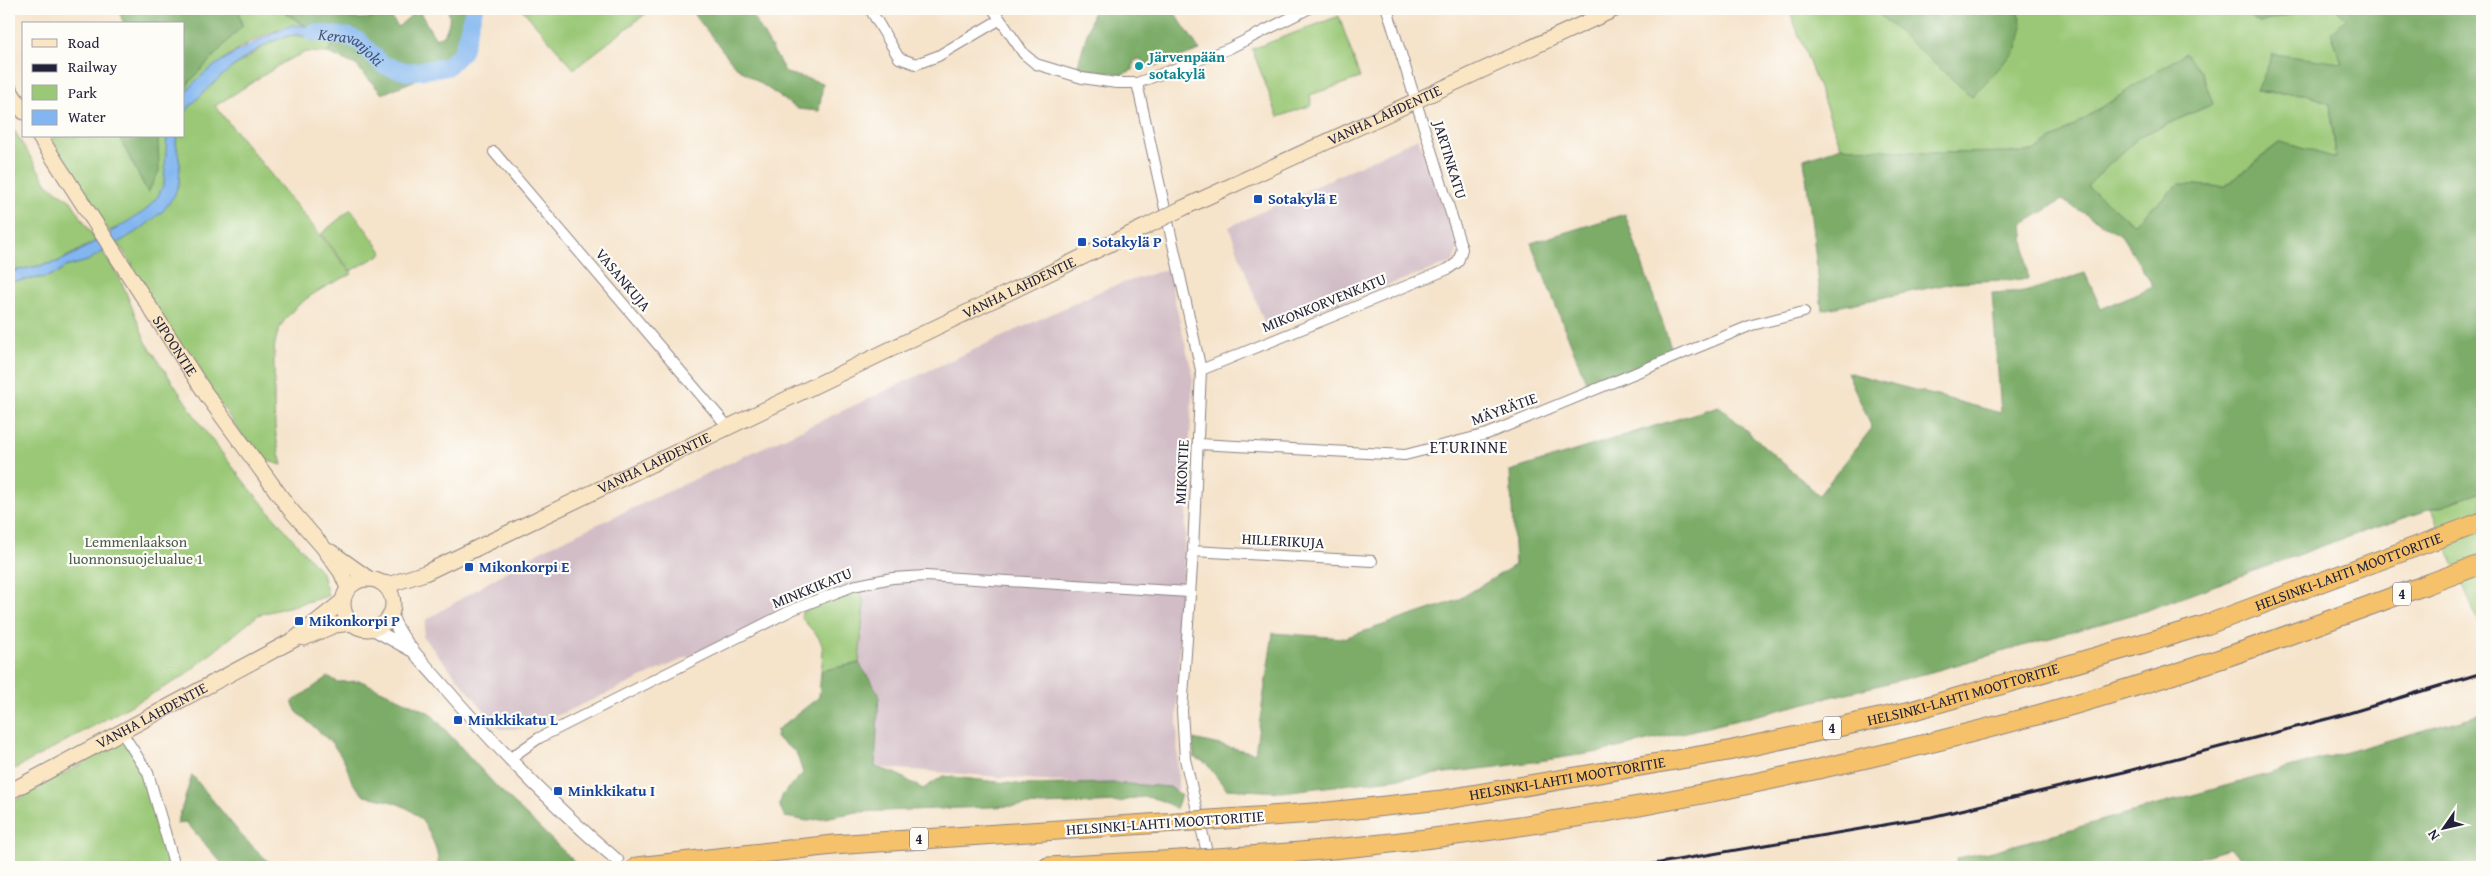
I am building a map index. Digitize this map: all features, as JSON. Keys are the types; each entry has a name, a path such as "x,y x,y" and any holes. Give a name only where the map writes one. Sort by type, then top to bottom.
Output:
{"highway":[{"name":"HELSINKI-LAHTI MOOTTORITIE","path":"637,867 833,845 1328,812 1442,800 1728,751 1912,711 2206,625 2474,526"},
{"name":"4","path":"1048,867 1360,848 1562,821 1733,788 1924,746 2082,702 2218,660 2482,564"}],"main road":[{"name":"VANHA LAHDENTIE","path":"376,581 391,584 425,573 1183,208 1615,9"},
{"path":"9,89 22,109"},
{"name":"SIPOONTIE","path":"41,138 206,394 289,508 323,547 341,572 345,595"},
{"name":"SIPOONTIE","path":"323,547 376,581"},
{"name":"VANHA LAHDENTIE","path":"392,609 425,573"},
{"path":"376,581 392,595 392,609 381,626 373,629 364,629 351,623 344,613 345,595 355,582 376,581"},
{"name":"VANHA LAHDENTIE","path":"9,792 295,639 345,595"},
{"name":"VANHA LAHDENTIE","path":"295,639 306,637 335,625 351,623"}],"street":[{"path":"870,9 899,58 916,64 938,56 999,20"},
{"path":"992,9 1024,54 1036,64 1082,78 1116,83 1137,82 1228,49 1308,9"},
{"name":"JARTINKATU","path":"1387,9 1462,249 1458,262"},
{"name":"MIKONTIE","path":"1137,82 1201,370 1199,444 1182,711 1185,759 1210,867"},
{"name":"VASANKUJA","path":"494,152 729,428"},
{"name":"MIKONKORVENKATU","path":"1201,370 1448,269 1458,262"},
{"name":"MÄYRÄTIE","path":"1199,444 1405,455 1487,434 1752,325 1804,312"},
{"name":"HILLERIKUJA","path":"1193,551 1372,561"},
{"name":"MINKKIKATU","path":"509,759 539,738 769,622 836,591 870,582 926,576 1189,592"},
{"path":"392,609 413,652 509,759 574,824 617,860"},
{"path":"373,629 413,652"},
{"path":"121,731 148,773 176,867"}],"shaded area":[{"path":"1418,138 1458,249 1453,262 1266,328 1229,227"},
{"path":"1167,269 1193,376 1177,702 1178,791 874,767 879,694 859,663 864,602 861,593 853,586 794,609 530,728 500,729 423,637 426,620 542,550 1105,289"}],"green space":[{"path":"118,9 239,9 242,26 185,87 185,22 123,22"},
{"path":"239,9 279,9 306,26 290,27 256,39 223,60 195,85 185,97 186,89 198,70 242,26"},
{"path":"279,9 329,9 354,19 372,18 388,12 398,27 418,9 435,38 444,35 447,29 449,19 447,9 472,9 461,50 446,65 408,69 384,63 361,41 350,34 334,28 306,26"},
{"path":"522,9 652,9 574,69"},
{"path":"690,9 749,9 786,73 823,83 819,111 798,109 735,66"},
{"path":"1094,9 1172,9 1200,50 1151,67 1140,59 1134,61 1133,70 1122,74 1077,68"},
{"path":"1789,9 1875,9 2022,25 2016,9 2241,9 2259,23 2308,9 2337,9 2347,19 2342,63 2257,92 2307,94 2330,104 2336,158 2280,142 2224,187 2179,184 2133,224 2086,186 2140,136 2213,104 2043,147 2033,152 1926,153 1841,147"},
{"path":"1873,9 2016,9 2022,25 2017,49 1972,97"},
{"path":"2241,9 2308,9 2259,23"},
{"path":"2337,9 2465,9 2482,20 2482,492 2336,541 2145,611 1928,673 1600,752 1505,766 1282,792 1226,789 1206,763 1194,757 1193,739 1255,753 1273,633 1344,638 1456,601 1515,565 1510,471 1719,406 1819,495 1872,428 1847,372 2001,413 1992,293 2028,291 2085,273 2101,309 2153,286 2121,235 2062,200 2023,224 2028,279 1958,282 1822,310 1804,159 1841,147 1926,153 2033,152 2185,53 2202,73 2213,104 2140,136 2087,186 2133,224 2179,184 2225,187 2280,142 2336,158 2330,104 2307,94 2257,92 2273,54 2342,63 2331,33 2346,19"},
{"path":"1339,16 1360,78 1310,95 1312,105 1278,117 1252,49"},
{"path":"293,35 324,40 336,38 328,53 306,52 286,61 215,106 352,274 317,291 306,299 287,317 280,328 274,350 274,406 276,435 282,465 258,458 125,267 133,264 117,242 148,223 179,183 180,164 176,143 177,138 185,138 185,113 198,96 224,73 271,42"},
{"path":"336,38 358,44 375,61 393,71 419,74 432,73 382,94 356,65 328,53"},
{"path":"9,122 47,184 71,201 96,241 57,262 9,272"},
{"path":"120,138 148,193 158,138 167,138 166,178 162,192 157,200 143,213 126,224 109,231 51,139"},
{"path":"120,138 158,138 159,171 148,193"},
{"path":"351,209 383,253 351,271 321,234"},
{"path":"1625,214 1673,353 1588,387 1531,243"},
{"name":"Lemmenlaakson luonnonsuojelualue 1","path":"102,251 120,278 146,342 202,427 245,483 322,573 328,596 258,615 183,677 9,772 9,282 46,277 58,273 65,267 87,261"},
{"path":"2482,492 2482,631 2431,509"},
{"path":"856,590 861,593 864,602 859,663 821,671 822,645 801,617 802,612"},
{"path":"859,663 879,694 875,767 895,773 923,789 943,776 1026,785 1114,783 1170,787 1181,795 1176,809 1163,801 1142,797 1121,802 857,812 808,821 785,817 779,805 783,794 803,773 796,752 776,738 777,730 819,697 821,671"},
{"path":"328,677 338,682 361,681 430,713 496,786 580,867 438,867 438,855 434,844 420,818 395,803 364,796 352,782 345,762 332,743 297,712 292,702"},
{"path":"2482,714 2482,867 2255,867 2229,849 2167,867 1954,867 1957,858 1993,851"},
{"path":"127,739 139,757 171,852 167,867 9,867 9,804"},
{"path":"192,775 242,836 274,867 225,867 186,822 177,824"}],"water":[{"path":"292,25 334,28 336,38 294,35 281,38 266,45 234,66 205,91 185,113 185,96 201,77 231,55"},
{"path":"167,138 177,138 180,164 179,183 174,196 163,211 141,229 87,261 65,267 58,273 46,277 9,282 9,272 58,262 145,211 158,196 164,184"}],"waterway":[{"name":"Keravanjoki","path":"313,33 350,37 359,41 383,65 408,72 447,67 463,51 474,9"}],"railway":[{"path":"1636,867 1931,817 2124,772 2346,714 2482,673"}],"place":[{"name":"Järvenpään sotakylä","path":"1139,66"},
{"name":"Sotakylä E","path":"1258,199"},
{"name":"Sotakylä P","path":"1082,242"},
{"name":"Mikonkorpi E","path":"469,567"},
{"name":"Mikonkorpi P","path":"299,621"},
{"name":"Minkkikatu L","path":"458,720"},
{"name":"Minkkikatu I","path":"558,791"}],"district":[{"name":"ETURINNE","path":"1469,447"}]}
